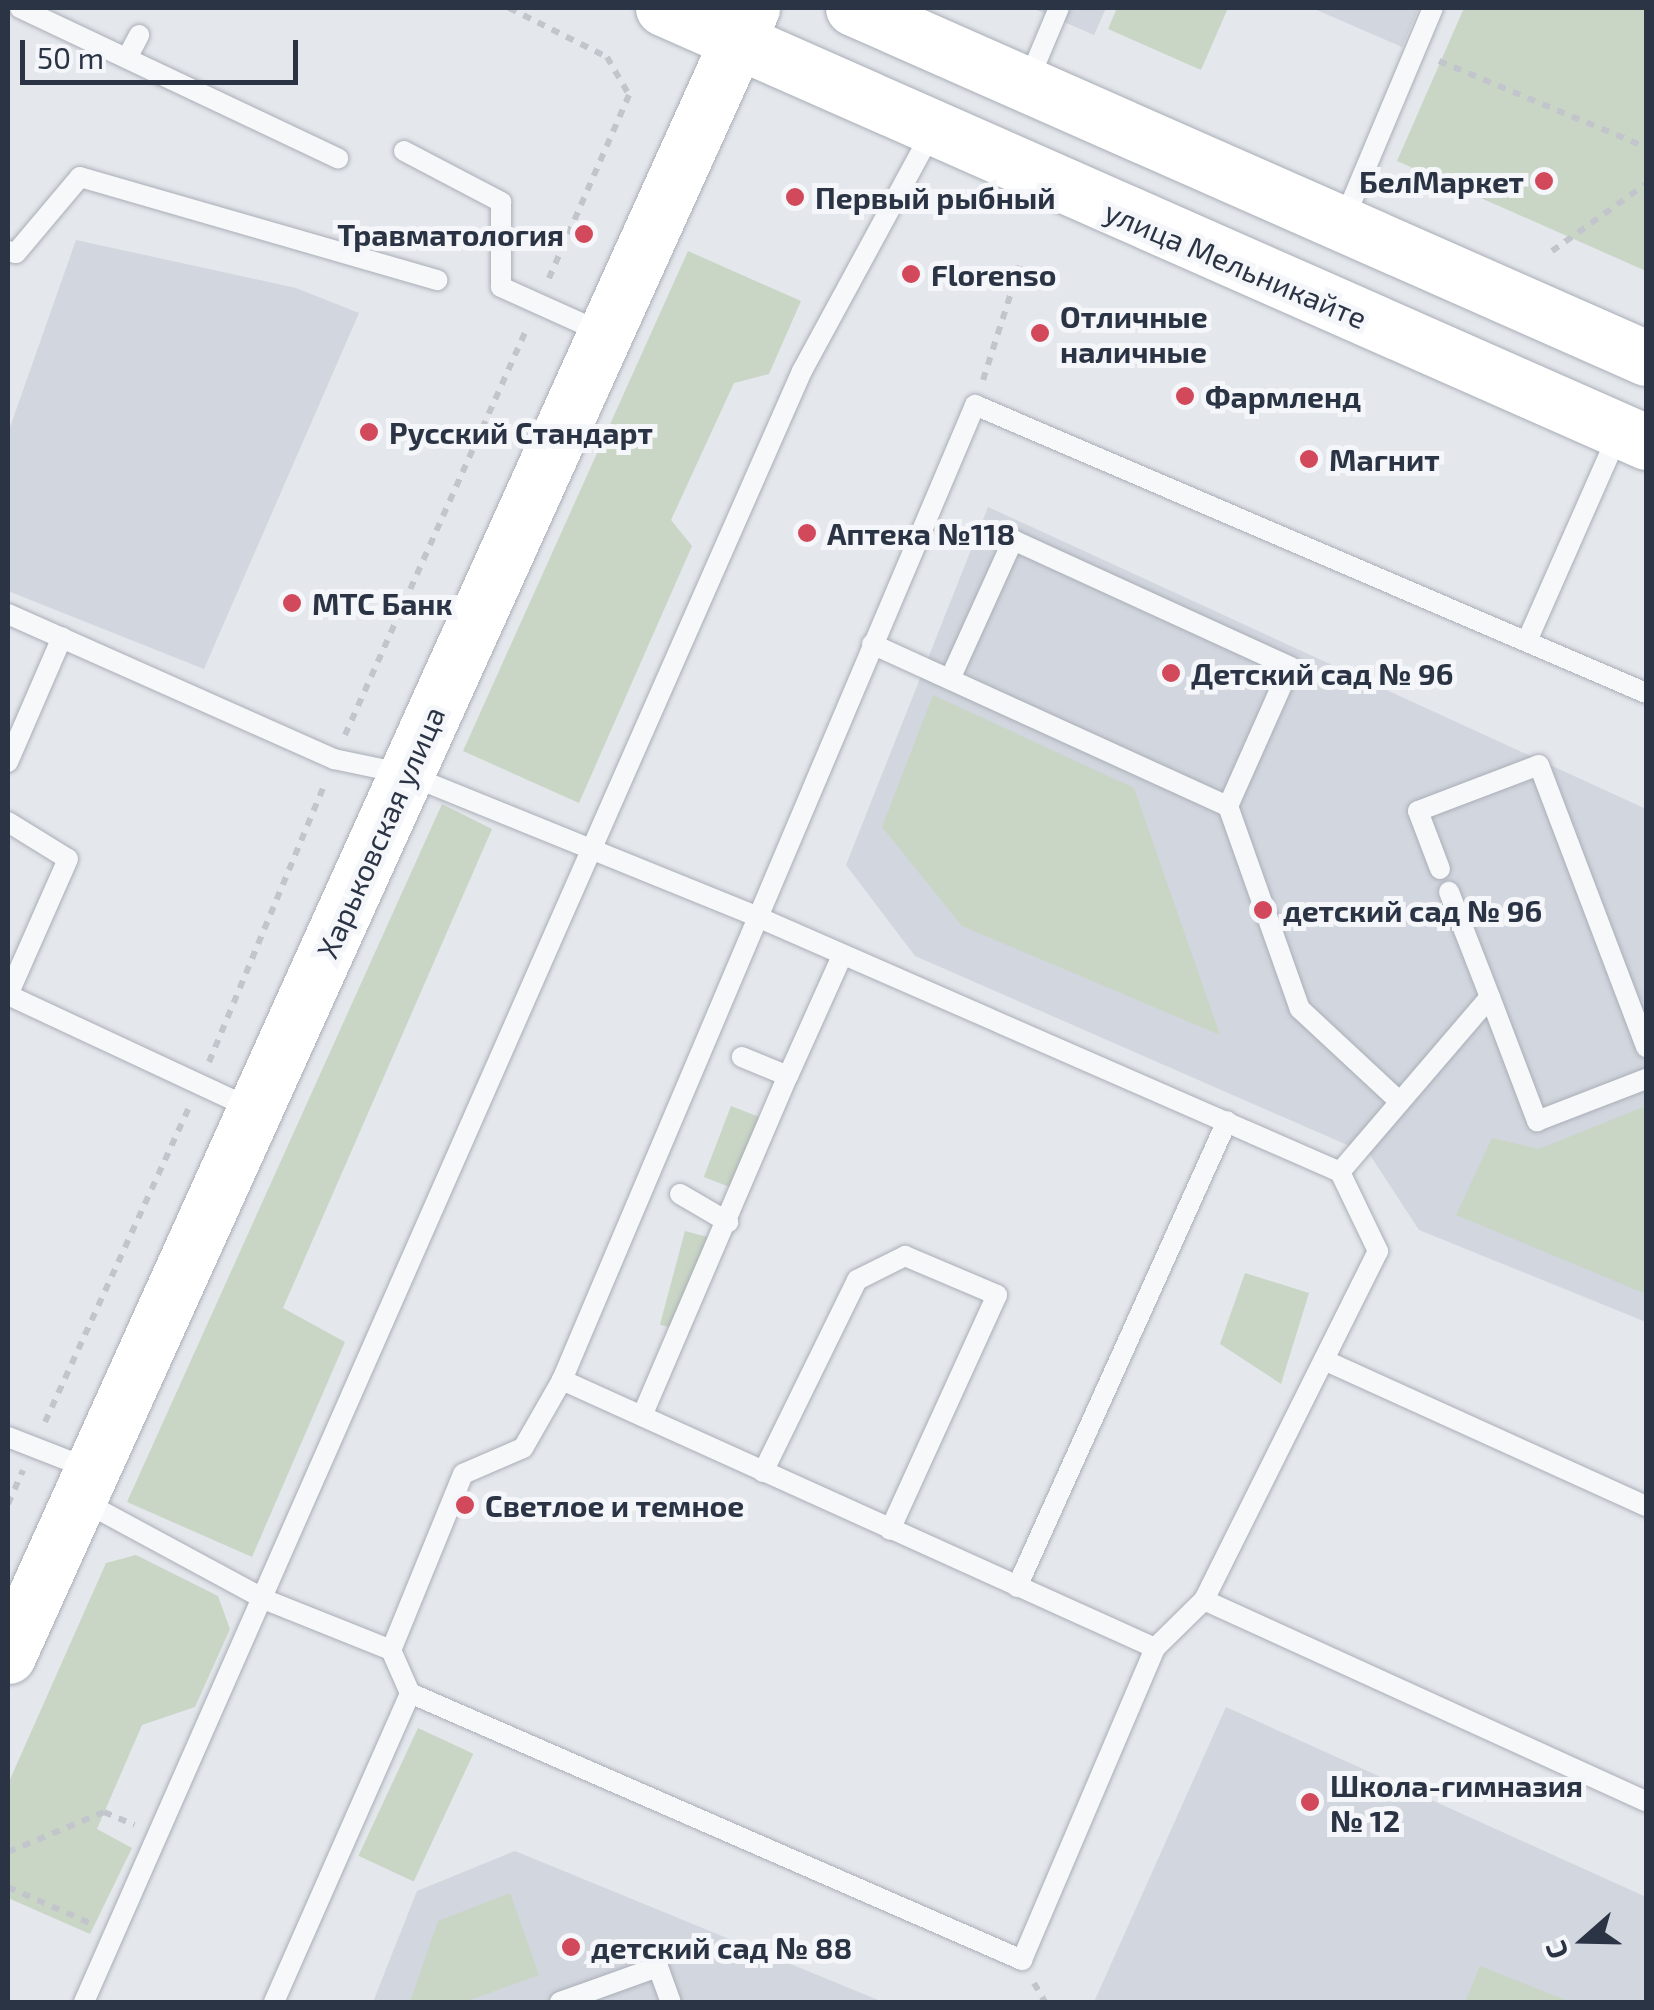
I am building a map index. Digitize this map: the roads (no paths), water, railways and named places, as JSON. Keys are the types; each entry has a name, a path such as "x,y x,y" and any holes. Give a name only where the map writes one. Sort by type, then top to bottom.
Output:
{"main road":[{"name":"улица Мельникайте","path":"663,8 744,26 932,132 1633,436"},
{"path":"853,8 1340,228 1646,358"},
{"name":"Харьковская улица","path":"8,1656 744,26"},
{"path":"1175,238 1208,168"}],"lane":[{"path":"20,8 338,158"},
{"path":"1027,86 1059,8"},
{"path":"1340,228 1433,8"},
{"path":"127,58 139,34"},
{"path":"84,2002 162,1838 590,847 802,371 932,132"},
{"path":"404,151 501,202 500,287 605,334"},
{"path":"8,250 16,254 80,177 437,280"},
{"path":"391,1650 463,1474 523,1448 562,1380 753,915 974,405 1646,693"},
{"path":"1526,641 1633,436"},
{"path":"950,680 1013,540 1290,667 1228,806 1300,1009 1399,1102"},
{"path":"8,614 334,759 406,774 753,915 1340,1172 1378,1250 1204,1600 1155,1648 1022,1960 410,1692 391,1650 266,1600 34,1447 8,1437"},
{"path":"8,762 62,637"},
{"path":"872,644 1228,806"},
{"path":"1440,869 1418,811 1539,765 1646,1048"},
{"path":"8,822 68,859 8,995 255,1110"},
{"path":"1449,892 1537,1121 1646,1079"},
{"path":"642,1416 842,956"},
{"path":"1340,1172 1490,998"},
{"path":"742,1057 788,1076"},
{"path":"1017,1587 1227,1121"},
{"path":"680,1194 728,1222"},
{"path":"763,1472 856,1280 905,1256 997,1295 890,1530"},
{"path":"1324,1360 1646,1506"},
{"path":"562,1380 1155,1648"},
{"path":"1204,1600 1646,1801"},
{"path":"274,2002 410,1692"},
{"path":"560,2002 658,1967 671,2002"}],"place":[{"name":"БелМаркет","path":"1544,181"},
{"name":"Первый рыбный","path":"795,197"},
{"name":"Травматология","path":"584,234"},
{"name":"Florenso","path":"911,274"},
{"name":"Отличные наличные","path":"1040,333"},
{"name":"Фармленд","path":"1185,396"},
{"name":"Русский Стандарт","path":"369,432"},
{"name":"Магнит","path":"1309,459"},
{"name":"Аптека №118","path":"807,533"},
{"name":"МТС Банк","path":"292,603"},
{"name":"Детский сад № 96","path":"1171,673"},
{"name":"детский сад № 96","path":"1263,910"},
{"name":"Светлое и темное","path":"465,1505"},
{"name":"Школа-гимназия № 12","path":"1310,1802"},
{"name":"детский сад № 88","path":"571,1947"}]}
